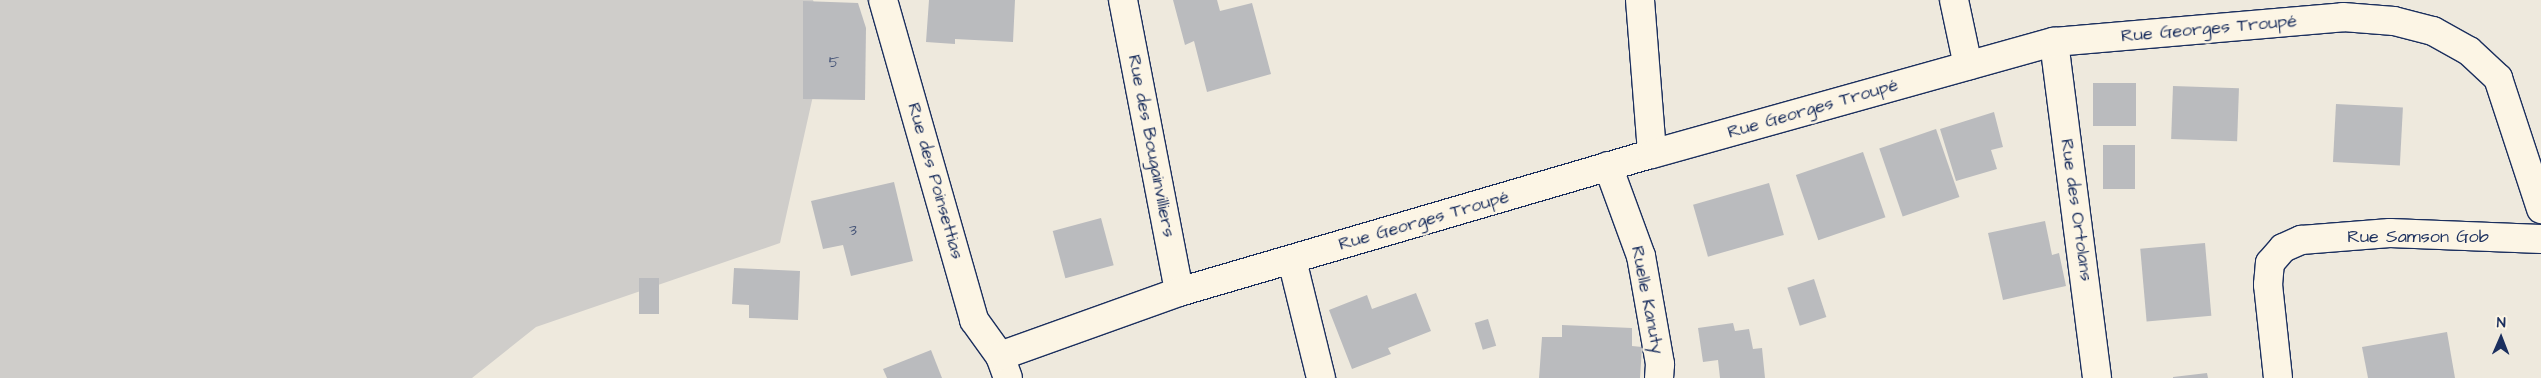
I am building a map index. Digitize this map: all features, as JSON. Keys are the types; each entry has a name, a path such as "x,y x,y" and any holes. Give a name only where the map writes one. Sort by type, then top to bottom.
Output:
{"street":[{"name":"Rue des Poinsettias","path":"883,0 974,320 1004,367"},
{"name":"Rue des Bougainvilliers","path":"1123,0 1179,292"},
{"path":"1640,0 1652,154"},
{"path":"1954,0 1968,66"},
{"name":"Rue Georges Troupé","path":"1004,367 1179,292 1608,166 2054,42 2343,17 2394,21 2433,31 2469,50 2498,78 2541,209"},
{"name":"Rue des Ortolans","path":"2054,42 2097,378"},
{"name":"Ruelle Kanuty","path":"1608,166 1642,256 1660,364 1659,378"},
{"name":"Rue Samson Gob","path":"2278,378 2268,285 2270,263 2283,248 2301,240 2390,234 2541,239"},
{"path":"1292,260 1321,378"}],"shaded area":[{"path":"0,0 813,0 826,38 780,243 536,327 472,378 0,378"}],"building":[{"path":"929,0 1015,0 1013,42 955,39 955,44 926,42"},
{"path":"1173,0 1217,0 1220,11 1252,3 1271,74 1207,92 1194,41 1185,45"},
{"path":"803,1 858,3 866,28 865,100 803,99"},
{"path":"2093,83 2136,83 2136,126 2093,126"},
{"path":"2173,86 2239,88 2237,141 2171,139"},
{"path":"2336,104 2403,108 2400,165 2333,162"},
{"path":"1994,112 2003,147 1991,150 1997,169 1956,181 1940,129"},
{"path":"1936,129 1959,197 1903,217 1879,149"},
{"path":"2103,145 2135,145 2135,189 2103,189"},
{"path":"1863,152 1885,217 1818,240 1796,175"},
{"path":"894,182 913,261 851,276 843,245 823,249 811,201"},
{"path":"1769,183 1784,235 1708,257 1693,205"},
{"path":"1101,218 1114,265 1065,278 1053,231"},
{"path":"2045,221 2052,255 2059,253 2066,286 2003,300 1988,233"},
{"path":"2205,243 2211,316 2147,321 2140,249"},
{"path":"734,268 800,271 798,320 749,318 749,305 732,304"},
{"path":"639,278 659,278 659,314 639,314"},
{"path":"1814,279 1826,317 1800,326 1787,288"},
{"path":"1416,293 1431,331 1388,348 1391,354 1352,369 1329,310 1367,295 1372,309"},
{"path":"1488,319 1496,346 1483,350 1475,323"},
{"path":"1733,323 1735,331 1749,329 1753,349 1762,348 1765,378 1720,378 1718,360 1703,362 1698,328"},
{"path":"1562,325 1632,328 1632,346 1642,347 1640,378 1539,378 1542,337 1562,337"},
{"path":"2447,332 2455,378 2368,378 2362,347"},
{"path":"931,350 942,378 887,378 883,369"},
{"path":"2207,373 2208,378 2173,378 2173,377"}]}
